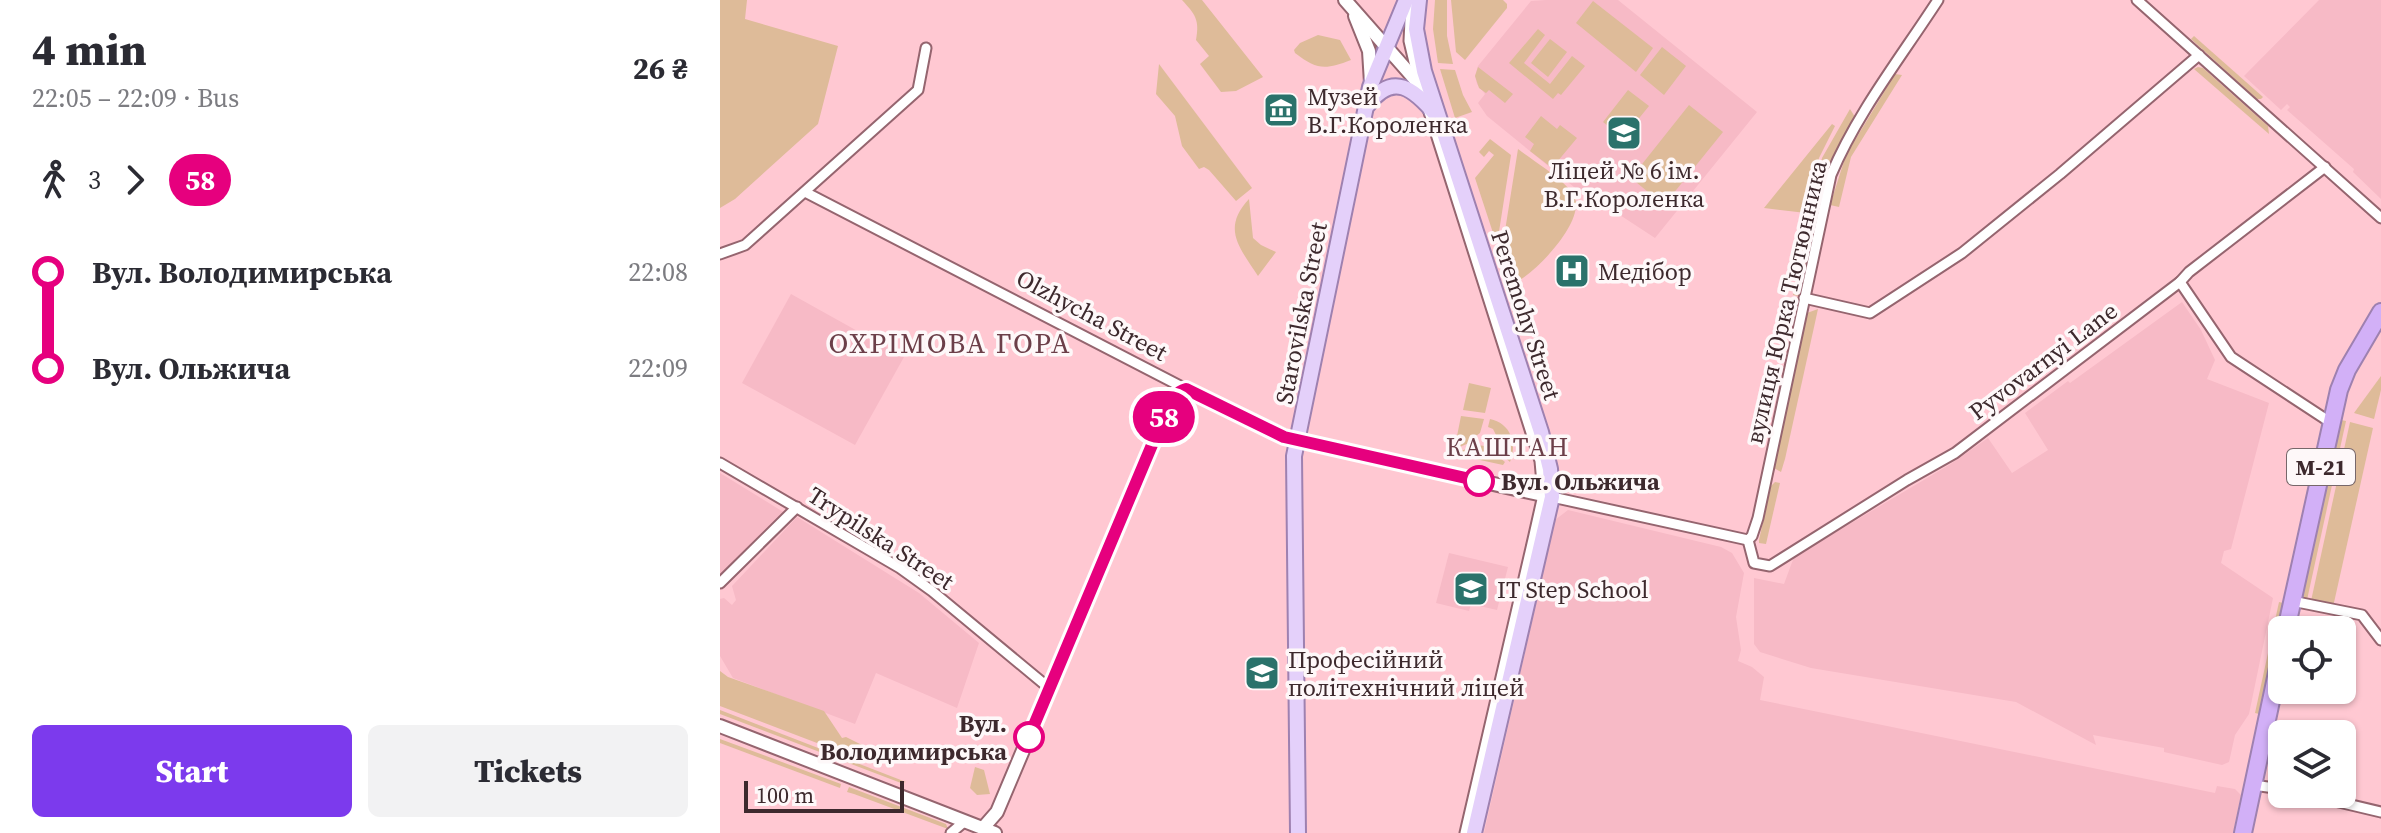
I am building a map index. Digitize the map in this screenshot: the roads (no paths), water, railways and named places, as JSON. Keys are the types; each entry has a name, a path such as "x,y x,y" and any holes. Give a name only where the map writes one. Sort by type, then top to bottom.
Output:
{"highway":[{"name":"М-21","path":"2289,616 2330,422 2347,370 2381,312"},
{"path":"2243,833 2270,704"}],"main road":[{"name":"Starovilska Street","path":"1298,833 1294,456 1370,87 1409,0"},
{"name":"Peremohy Street","path":"1419,0 1416,29 1419,50 1541,432 1550,469 1547,496 1474,833"},
{"path":"1366,108 1377,93 1389,86 1409,90 1441,122"}],"street":[{"path":"1345,0 1419,84 1441,122"},
{"path":"1345,0 1369,51 1370,87"},
{"name":"Peremohy Street","path":"1409,0 1409,41 1419,84 1523,403 1547,496 1465,833"},
{"name":"вулиця Юрка Тютюнника","path":"1748,540 1758,518 1831,175 1841,151 1938,0"},
{"path":"2137,0 2381,218"},
{"path":"720,254 745,245 918,90 926,48"},
{"path":"1804,298 1870,313 1962,253 2199,55"},
{"name":"Pyvovarnyi Lane","path":"1748,540 1754,563 1770,566 1955,453 2325,167"},
{"name":"Olzhycha Street","path":"805,192 1276,434 1748,540"},
{"path":"2180,282 2231,357 2330,422"},
{"path":"720,726 989,830 1165,414 1174,396 1186,389"},
{"name":"Trypilska Street","path":"720,463 850,537 932,591 1049,688"},
{"path":"720,583 797,507"},
{"path":"2292,601 2362,615 2381,640"},
{"path":"2253,785 2268,787"},
{"path":"2356,806 2381,812"},
{"path":"951,833 965,821"}],"place":[{"name":"Музей В.Г.Короленка","path":"1281,110"},
{"name":"Ліцей № 6 ім. В.Г.Короленка","path":"1624,133"},
{"name":"Медібор","path":"1572,271"},
{"name":"Вул. Ольжича","path":"1479,481"},
{"name":"IT Step School","path":"1471,589"},
{"name":"Професійний політехнічний ліцей","path":"1262,673"},
{"name":"Вул. Володимирська","path":"1029,737"}],"district":[{"name":"ОХРІМОВА ГОРА","path":"950,343"},
{"name":"КАШТАН","path":"1508,447"}]}
